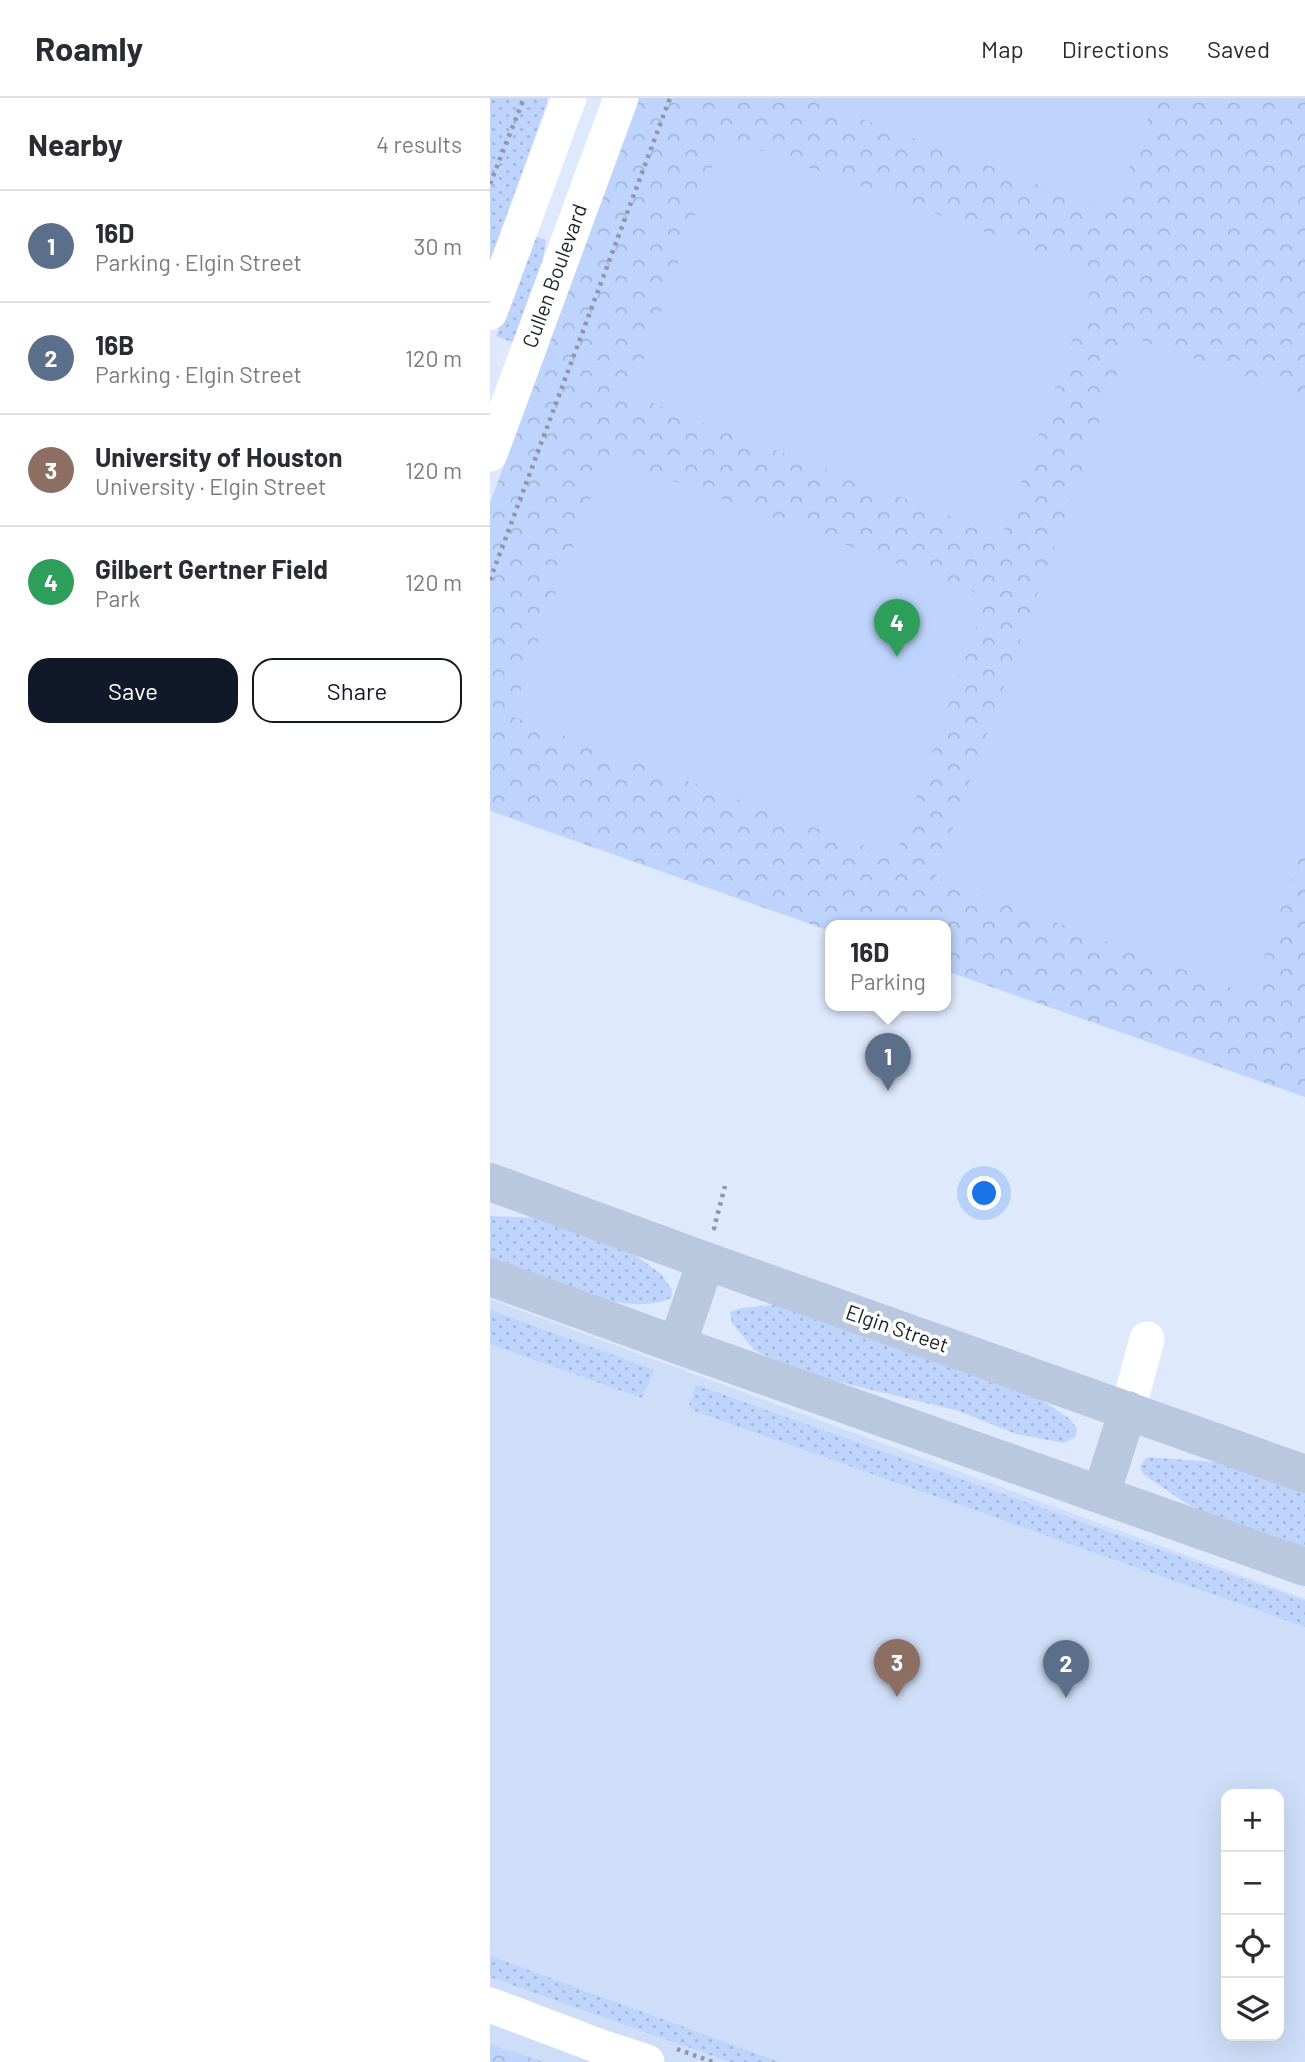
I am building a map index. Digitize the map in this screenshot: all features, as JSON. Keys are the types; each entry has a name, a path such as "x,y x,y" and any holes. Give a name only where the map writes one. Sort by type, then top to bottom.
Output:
{"main road":[{"name":"Elgin Street","path":"490,1182 710,1245 1128,1409 1305,1474"},
{"path":"677,1345 710,1245"},
{"path":"490,1277 1305,1567"},
{"path":"1101,1495 1128,1409"}],"street":[{"path":"490,312 569,98"},
{"name":"Cullen Boulevard","path":"490,454 499,400 621,98"},
{"path":"1128,1409 1147,1339"},
{"path":"490,2005 602,2055 647,2062"}],"path":[{"path":"490,184 524,98"},
{"path":"490,580 670,98"},
{"path":"710,1245 725,1186"}],"shaded area":[{"path":"490,1299 1305,1599 1305,2062 490,2062"}],"green space":[{"path":"490,98 547,98 547,103 490,261"},
{"path":"638,98 1305,98 1305,1097 951,973 951,920 825,920 825,929 490,811 490,503"},
{"path":"806,98 1155,98 1113,212"},
{"path":"723,136 1097,273 1002,536 631,395"},
{"path":"531,235 546,240 542,265 514,343 496,336"},
{"path":"1130,337 1305,396 1305,841 1251,995 935,877"},
{"path":"606,456 987,597 895,857 511,716"},
{"path":"490,1216 539,1218 624,1247 661,1274 672,1290 671,1298 652,1303 630,1304 606,1300 581,1294 490,1260"},
{"path":"774,1305 1043,1401 1070,1419 1077,1429 1075,1437 1064,1443 1016,1434 959,1411 827,1379 786,1365 754,1350 732,1323 730,1312 741,1308"},
{"path":"490,1310 654,1370 642,1398 490,1344"},
{"path":"696,1385 1305,1601 1305,1627 694,1411 689,1406"},
{"path":"1147,1457 1226,1463 1305,1491 1305,1547 1222,1523 1181,1500 1143,1474 1140,1466"},
{"path":"490,1956 779,2062 730,2062 490,1977"},
{"path":"490,2044 538,2060 545,2062 490,2062"}],"place":[{"name":"Gilbert Gertner Field","path":"897,657"},
{"name":"16D","path":"888,1091"},
{"name":"University of Houston","path":"897,1697"},
{"name":"16B","path":"1066,1698"}]}
